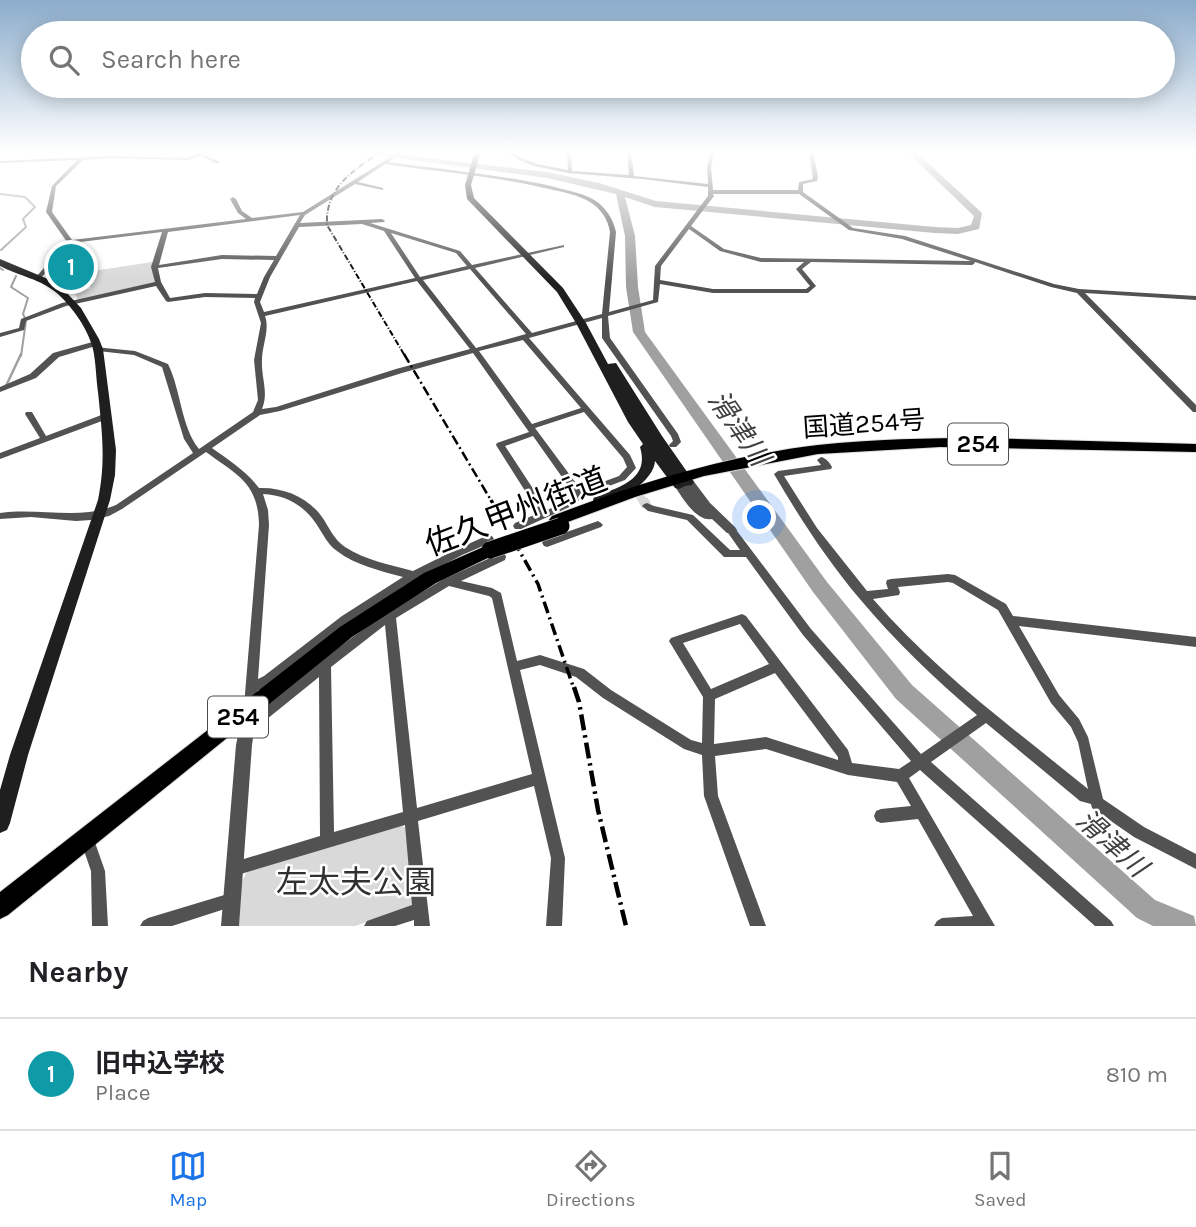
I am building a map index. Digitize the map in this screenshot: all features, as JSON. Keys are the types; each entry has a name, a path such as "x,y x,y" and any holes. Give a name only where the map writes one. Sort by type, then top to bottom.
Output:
{"highway":[{"name":"国道254号","path":"682,481 706,472 762,459 844,447 912,444 1196,448"},
{"name":"佐久甲州街道","path":"0,907 87,839 251,698 374,612 430,578 557,519 682,481"}],"main road":[{"path":"469,194 472,202 553,282 581,323 649,455 648,472 638,482 557,519"},
{"path":"0,262 57,288 71,303 97,346 107,416 110,466 99,516 19,755 0,823"},
{"path":"581,323 591,332 682,481"},
{"path":"634,422 682,481"}],"street":[{"path":"51,194 49,212 70,242"},
{"path":"257,413 262,400 258,360 264,336 257,307 258,296 305,213 335,194"},
{"path":"573,194 587,199 603,210 611,222 613,232 606,315 608,345 675,436 677,442 673,445"},
{"path":"0,516 23,512 78,518 99,516 119,507 257,413 385,375 651,303 658,298 659,266 707,203 709,194"},
{"path":"803,194 847,227 903,237 1053,286 1079,291 1196,299"},
{"path":"233,199 240,212 252,220"},
{"path":"38,278 70,242 305,213"},
{"path":"297,225 382,221"},
{"path":"364,223 458,253 627,457 632,468 627,479 579,494 557,519 518,526"},
{"path":"688,227 726,251 768,261 980,263"},
{"path":"386,230 419,279 476,352 579,494"},
{"path":"165,232 154,267 156,284 168,300 213,295 258,296"},
{"path":"261,315 562,246"},
{"path":"154,267 222,257 278,258"},
{"path":"657,282 713,290 808,291 813,288 799,270 809,261"},
{"path":"0,335 22,329 23,320 71,303 156,284"},
{"path":"1079,291 1196,410"},
{"path":"0,390 33,376 56,355 97,346 135,353 165,366 188,441 259,491 274,492 311,509 333,543 342,549 379,565 415,575"},
{"path":"557,519 500,444 587,409"},
{"path":"29,414 45,440"},
{"path":"0,456 107,416"},
{"path":"627,457 643,453"},
{"path":"821,460 828,467 778,474 808,524 863,596 946,681 985,715 1085,796 1095,798"},
{"path":"682,481 698,508 729,528 807,632 923,762 1106,926"},
{"path":"230,926 251,698 264,511 259,491"},
{"path":"647,506 690,517 728,554 749,553"},
{"path":"547,543 598,525"},
{"path":"251,698 268,680 350,615 415,575 493,549"},
{"path":"247,728 324,664 390,616 493,549"},
{"path":"863,596 895,592 891,583 955,579 999,605 1055,699 1075,723 1084,741 1095,798 1101,807 1139,832 1196,862"},
{"path":"445,581 497,596 558,858 554,926"},
{"path":"390,616 422,926"},
{"path":"758,926 711,796 709,696 675,641 742,619 843,754 848,769"},
{"path":"1009,620 1196,642"},
{"path":"513,667 540,660 580,673 607,694 688,745 708,751 766,743 848,769 901,776 985,715"},
{"path":"324,664 327,840"},
{"path":"709,696 778,666"},
{"path":"901,776 986,924 942,926"},
{"path":"234,869 540,778"},
{"path":"881,816 921,812"},
{"path":"87,839 98,871 100,926"},
{"path":"148,926 231,900"},
{"path":"372,926 420,910"}],"green space":[{"path":"152,262 155,282 78,300 75,294 91,288 85,282 77,283 85,279 80,273"},
{"name":"左太夫公園","path":"400,825 407,828 414,902 409,908 355,926 239,926 241,883 247,872"}],"waterway":[{"path":"1,250 26,227 23,219 35,207 25,197 2,194"},
{"name":"滑津川","path":"620,194 630,236 632,287 639,332 820,587 904,692 1146,909 1184,926"},
{"path":"625,194 655,204 935,230 958,231 975,227 979,215 957,194"},
{"path":"16,276 11,287 28,298 23,314 25,318"},
{"path":"21,356 26,321"},
{"path":"6,386 21,354"}],"tunnel":[{"path":"632,486 644,502"},
{"path":"643,500 647,506"}],"railway":[{"path":"334,194 327,225 405,356"},
{"path":"404,354 492,502"},
{"path":"491,500 538,584 574,689"},
{"path":"574,687 598,810 626,926"}],"place":[{"name":"旧中込学校","path":"71,267"}]}
